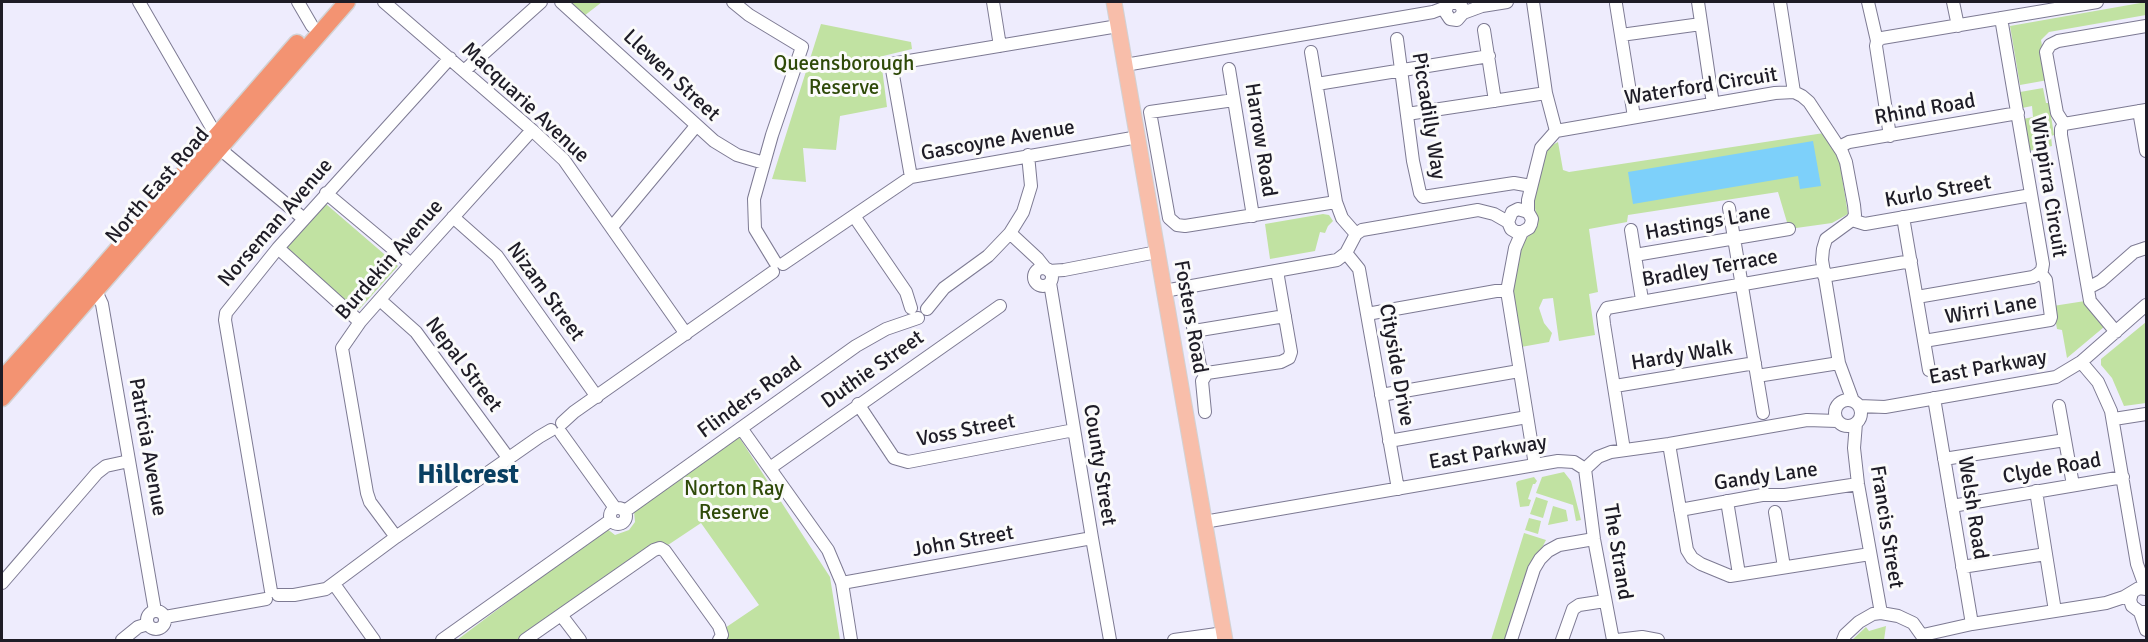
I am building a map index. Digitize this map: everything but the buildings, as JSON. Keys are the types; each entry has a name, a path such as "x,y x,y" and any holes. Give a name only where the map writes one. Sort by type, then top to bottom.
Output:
{"highway":[{"name":"North East Road","path":"2,398 93,287 316,29 334,2"},
{"name":"North East Road","path":"316,29 348,2"},
{"name":"North East Road","path":"2,379 93,287"}],"main road":[{"name":"Fosters Road","path":"1114,2 1224,637"}],"street":[{"path":"140,2 218,142 304,219"},
{"path":"298,2 316,29"},
{"name":"Macquarie Avenue","path":"384,2 564,160 686,334"},
{"path":"464,71 541,2"},
{"name":"Llewen Street","path":"561,2 714,141 737,154 764,163"},
{"path":"733,2 749,15 802,47 754,200 755,229 777,266"},
{"path":"993,2 1000,46"},
{"path":"1125,65 1433,12 1454,6 1482,6 1507,2"},
{"path":"1533,2 1546,93 1556,131 1541,148 1531,186 1518,216 1507,291 1535,465"},
{"path":"1698,2 1713,104"},
{"path":"1780,2 1794,92"},
{"path":"1868,2 1877,41 1890,136"},
{"path":"1953,2 1958,26"},
{"path":"1877,41 1889,36 2001,18 2038,6 2097,2"},
{"path":"1616,4 1634,117"},
{"name":"Winpirra Circuit","path":"1917,297 2033,277 2040,272 2043,264 2001,18"},
{"path":"1621,35 1701,24"},
{"path":"2064,124 2057,113 2046,52 2050,45 2058,41 2146,26"},
{"path":"911,177 891,64 1118,27"},
{"path":"1484,30 1495,101"},
{"name":"Piccadilly Way","path":"1397,39 1417,179 1423,197 1514,183 1531,186"},
{"path":"1311,52 1336,202 1342,218 1356,234"},
{"path":"1317,84 1489,56"},
{"name":"Norseman Avenue","path":"272,595 225,320 229,307 326,193 450,58"},
{"name":"Harrow Road","path":"1229,69 1253,216"},
{"name":"Waterford Circuit","path":"1556,131 1775,93 1794,92 1809,102 1839,147 1846,162 1854,205 1855,215 1852,220"},
{"path":"1407,114 1546,93"},
{"path":"1234,100 1150,112 1169,218 1177,225 1185,226 1336,202"},
{"path":"2115,332 2090,301 2061,129 2064,124 2143,110 2146,151"},
{"name":"Rhind Road","path":"1839,147 1849,142 2018,113"},
{"path":"612,227 696,126"},
{"name":"Burdekin Avenue","path":"396,537 366,493 342,348 360,322 532,130"},
{"name":"Gascoyne Avenue","path":"160,614 272,595 294,595 326,589 539,437 558,429 597,397 777,266 911,177 1138,137"},
{"name":"Flinders Road","path":"442,640 617,513 741,429 856,346 901,323 988,256 1010,233 1023,212 1031,186 1028,155"},
{"path":"326,193 411,264"},
{"name":"Kurlo Street","path":"1852,220 1866,224 2031,195"},
{"path":"1730,208 1763,413"},
{"path":"1164,291 1336,260 1346,253 1356,234 1362,230 1477,210 1518,216"},
{"path":"854,216 918,308"},
{"name":"Nizam Street","path":"453,217 497,256 597,397"},
{"path":"1903,217 1929,370"},
{"path":"1847,404 1835,414 1840,423 1849,426 1858,421 1861,412 1847,404 1824,273 1823,249 1826,239 1852,220"},
{"name":"Hastings Lane","path":"1635,255 1789,229"},
{"path":"1631,230 1642,300"},
{"path":"1010,233 1046,277 1064,270 1157,252"},
{"path":"2088,288 2101,281 2134,252 2146,248"},
{"path":"278,249 360,322"},
{"name":"Cityside Drive","path":"1346,253 1359,269 1398,489"},
{"name":"Bradley Terrace","path":"1615,386 1604,324 1604,310 1614,305 1743,283 1911,261"},
{"path":"1277,271 1285,316 1291,352 1289,358 1281,362 1207,374 1203,372 1194,329 1285,316"},
{"name":"Wirri Lane","path":"1924,341 2048,321 2051,317 2046,280 2040,272"},
{"name":"County Street","path":"1046,277 1110,640"},
{"name":"Patricia Avenue","path":"93,287 102,304 129,461 160,614"},
{"path":"1367,314 1507,291"},
{"name":"Nepal Street","path":"380,300 416,332 509,459"},
{"name":"East Parkway","path":"1204,522 1558,461 1574,462 1585,469 1598,457 1611,452 1808,420 1847,404 1885,407 2045,380 2056,377 2081,362 2146,305"},
{"name":"Duthie Street","path":"770,468 1000,306"},
{"path":"2081,362 2098,382 2114,419 2146,630"},
{"name":"Hardy Walk","path":"1615,386 1756,370 1840,367"},
{"path":"1381,395 1519,371"},
{"path":"1205,412 1201,388 1202,381 1207,374"},
{"path":"1615,386 1624,450"},
{"name":"Welsh Road","path":"1934,398 1972,624"},
{"name":"Voss Street","path":"858,404 894,458 908,462 1074,430"},
{"path":"2059,406 2073,485"},
{"name":"East Parkway","path":"1858,421 1885,407"},
{"path":"2114,419 2146,414"},
{"path":"1389,441 1527,417"},
{"name":"East Parkway","path":"1808,420 1840,423"},
{"name":"Francis Street","path":"1858,421 1854,448 1858,484 1881,613"},
{"name":"Francis Street","path":"1840,423 1854,448"},
{"path":"558,429 617,513"},
{"path":"741,429 828,550 842,583 851,640"},
{"path":"1944,459 2065,440"},
{"path":"1669,444 1687,550 1692,558 1701,564 1730,576 1870,554"},
{"path":"2,583 97,473 106,466 129,461"},
{"name":"The Strand","path":"1585,469 1594,539 1605,601 1615,640"},
{"name":"Clyde Road","path":"1952,506 2123,477"},
{"name":"Gandy Lane","path":"1680,510 1727,501 1858,484"},
{"path":"2036,492 2055,611"},
{"path":"1727,501 1739,574"},
{"path":"1775,512 1784,567"},
{"name":"John Street","path":"842,583 1092,538"},
{"path":"1511,640 1533,569 1540,559 1559,545 1594,539"},
{"path":"525,640 660,548 665,551 719,626 720,638"},
{"path":"1962,567 2046,554"},
{"path":"334,584 374,640"},
{"path":"1924,638 1972,624 2140,599"},
{"path":"1562,640 1573,609 1579,605 1605,601"},
{"name":"Francis Street","path":"1843,640 1845,635 1859,622 1873,614 1881,613 1898,616 1913,624 1924,638"},
{"path":"155,631 148,617 160,614"},
{"path":"561,615 580,640"},
{"path":"122,640 138,627 155,631"},
{"path":"1174,640 1224,637"},
{"path":"1615,640 1642,637 1658,640"}],"green space":[{"path":"568,2 602,2 584,16"},
{"path":"2146,2 2146,15 2049,32 2041,40 2048,80 2020,85 2010,26"},
{"name":"Queensborough Reserve","path":"821,24 911,42 912,49 883,56 882,68 887,107 840,116 836,150 803,148 806,182 772,179"},
{"path":"2043,88 2046,103 2049,103 2054,135 2051,136 2052,146 2048,147 2047,139 2033,141 2034,150 2028,151 2023,119 2033,117 2032,106 2022,108 2020,92"},
{"path":"1824,133 1839,158 1848,214 1832,223 1789,229 1778,192 1628,215 1627,222 1589,229 1598,292 1589,294 1595,335 1559,341 1553,298 1543,299 1539,308 1544,323 1552,333 1549,342 1521,347 1512,288 1519,254 1525,240 1538,225 1533,197 1547,148 1558,142 1563,170 1569,172"},
{"path":"326,204 398,266 355,314 283,250"},
{"path":"1323,214 1329,215 1333,221 1325,233 1320,232 1315,251 1270,259 1265,224"},
{"path":"2085,301 2104,327 2067,358 2062,330 2057,329 2053,306"},
{"path":"2146,322 2146,403 2124,406 2112,378 2101,365 2101,359"},
{"name":"Norton Ray Reserve","path":"739,437 830,577 840,640 724,640 725,628 759,605 701,523 668,545 654,543 517,640 457,640 606,528 615,535 629,530 635,522 634,511"},
{"path":"1564,472 1571,481 1581,520 1576,521 1573,505 1536,493 1542,477"},
{"path":"1534,477 1537,481 1533,484 1528,499 1531,500 1529,506 1520,507 1516,483"},
{"path":"1536,497 1548,501 1543,518 1530,514"},
{"path":"1553,506 1566,510 1568,521 1548,525"},
{"path":"1529,518 1541,521 1538,534 1525,530"},
{"path":"1524,533 1546,540 1528,575 1524,578 1517,600 1519,604 1514,609 1506,640 1491,640"},
{"path":"1886,626 1884,640 1852,640 1866,627 1869,631"}],"water":[{"path":"1813,141 1821,186 1800,189 1798,176 1633,204 1628,172"}],"district":[{"name":"Hillcrest","path":"468,476"}]}
